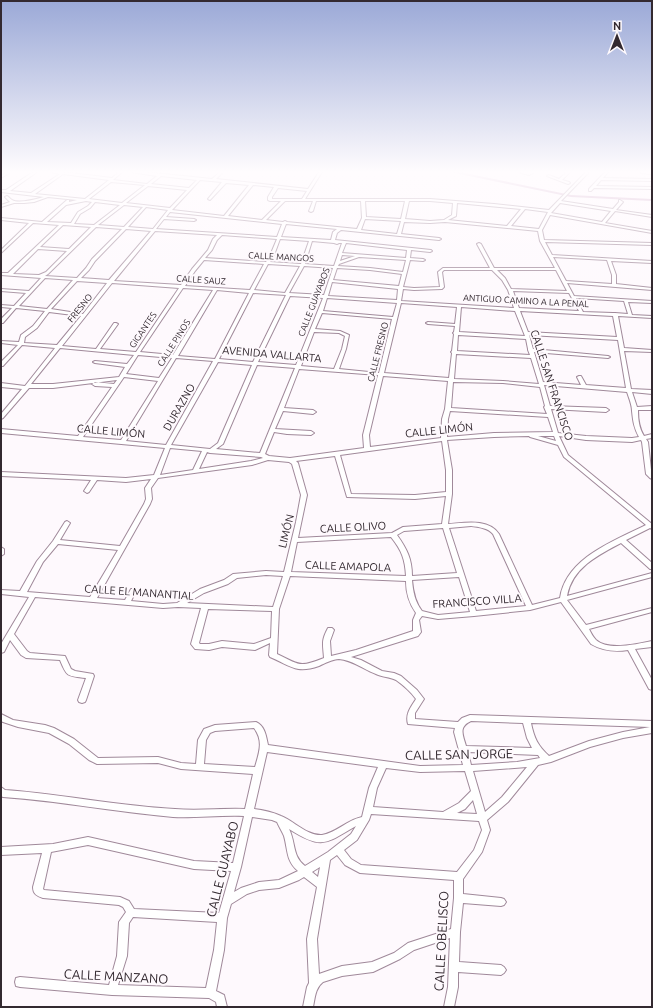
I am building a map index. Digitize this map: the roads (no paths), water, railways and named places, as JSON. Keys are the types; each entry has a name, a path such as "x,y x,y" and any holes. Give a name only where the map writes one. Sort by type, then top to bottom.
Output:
{"street":[{"path":"1,219 392,246 430,251"},
{"path":"43,223 48,219"},
{"path":"72,224 75,219"},
{"path":"1,322 47,276 70,250 104,219"},
{"path":"1,365 21,344 23,336 35,328 48,310 88,269 93,260 134,219"},
{"name":"FRESNO","path":"1,417 163,219"},
{"path":"180,219 194,220"},
{"path":"255,219 439,239"},
{"path":"359,230 364,219"},
{"path":"384,219 430,222 444,221 460,224 540,230"},
{"path":"444,221 448,219"},
{"path":"508,227 515,219"},
{"path":"546,219 540,230 542,241 581,312"},
{"path":"586,219 652,232"},
{"path":"603,223 607,219"},
{"path":"399,234 402,220"},
{"path":"1,252 32,222"},
{"name":"DURAZNO","path":"92,600 147,504 148,488 157,475 168,446 217,359 270,258 285,222"},
{"path":"9,275 62,224"},
{"path":"332,240 335,232 340,229"},
{"name":"GIGANTES","path":"80,438 193,270 204,259 215,239 221,234"},
{"path":"196,470 208,451 220,444 255,363 287,294 302,266 311,240"},
{"path":"324,242 332,240 337,243"},
{"path":"542,241 652,244"},
{"name":"CALLE GUAYABOS","path":"265,457 272,430 320,312 324,296 331,281 344,243"},
{"name":"CALLE SAN FRANCISCO","path":"479,244 492,269 504,279 510,290 526,335 555,434 566,456 651,526"},
{"path":"1,245 7,246"},
{"path":"36,248 70,250"},
{"name":"CALLE FRESNO","path":"367,449 366,435 399,302 409,249"},
{"path":"340,254 422,260"},
{"path":"337,265 360,256"},
{"path":"551,256 652,262"},
{"name":"CALLE MANGOS","path":"204,259 302,266 337,265 405,273"},
{"path":"608,259 614,274 614,285"},
{"path":"331,281 421,289 441,288 440,272 443,269 558,269"},
{"name":"CALLE SAUZ","path":"1,274 47,276 399,302"},
{"path":"565,282 652,289"},
{"name":"CALLE PINOS","path":"124,442 216,289"},
{"path":"1,290 30,292"},
{"path":"510,290 570,292"},
{"path":"574,297 652,302"},
{"path":"626,301 630,315"},
{"name":"ANTIGUO CAMINO A LA PENAL","path":"399,302 652,316"},
{"path":"1,306 48,310 84,316"},
{"path":"458,306 448,409 445,419 444,439 449,470 449,494 445,525 474,614"},
{"path":"320,312 394,318"},
{"path":"614,314 629,389 635,409 635,420 645,442 649,474 652,478"},
{"path":"428,323 456,325"},
{"path":"97,350 116,324"},
{"path":"312,330 340,332 347,335 344,349 336,370"},
{"path":"456,332 619,339"},
{"name":"AVENIDA VALLARTA","path":"1,342 217,359 450,380 584,386 652,392"},
{"path":"621,349 652,351"},
{"path":"162,355 180,350"},
{"path":"530,350 608,357"},
{"path":"453,352 532,357"},
{"path":"95,362 128,366"},
{"path":"1,385 40,387 90,383 121,377 161,380"},
{"path":"579,377 584,386"},
{"path":"90,383 115,386"},
{"path":"1,407 9,408"},
{"path":"547,407 606,410"},
{"path":"635,409 652,408"},
{"path":"281,409 313,412"},
{"path":"448,409 550,416"},
{"path":"272,430 312,433"},
{"name":"CALLE LIMÓN","path":"1,431 168,446 290,460 444,439 525,434 555,434 586,438 632,440 652,436"},
{"name":"CALLE LIMÓN","path":"525,434 560,444"},
{"path":"220,444 221,449 224,452"},
{"path":"337,453 349,496 415,497 449,494"},
{"path":"1,475 126,480 252,463 265,457"},
{"name":"LIMÓN","path":"276,609 287,574 304,495 295,462 290,460"},
{"path":"87,491 95,479"},
{"path":"23,593 40,561 56,542 67,523"},
{"name":"CALLE OLIVO","path":"295,540 393,535 403,529 445,525 482,525 493,530 496,534 530,608"},
{"path":"651,526 622,540 582,563 573,572 565,585 562,599 594,642 600,647 630,647 652,644"},
{"path":"393,535 403,548 406,556 411,600 420,613"},
{"path":"622,540 652,567"},
{"path":"56,542 121,548"},
{"path":"1,549 1,554"},
{"name":"CALLE AMAPOLA","path":"178,605 207,589 226,582 235,576 261,573 408,579 461,575"},
{"name":"FRANCISCO VILLA","path":"274,639 273,655 292,666 311,666 328,659 415,634 417,632 416,620 420,613 438,617 530,608 652,575"},
{"name":"CALLE EL MANANTIAL","path":"1,592 163,606 178,605 276,609"},
{"path":"127,603 133,592"},
{"path":"1,650 33,595"},
{"path":"205,607 195,644 198,647 209,647 222,644 254,647 274,639 276,609"},
{"path":"585,628 652,610"},
{"path":"328,659 326,641 330,630"},
{"path":"10,634 24,653 29,656 62,658 68,671 73,674 90,676 82,700"},
{"path":"630,647 652,687"},
{"path":"338,657 357,660 366,667 400,679 409,688 416,692 420,699 411,713 411,722 459,725"},
{"path":"1,717 16,723 59,733 66,740 79,746 90,757 97,761 158,760 176,765 258,770"},
{"path":"338,850 348,862 360,869 460,876 475,857 485,835 486,828 458,732 459,725 463,720 470,718 636,723 652,729"},
{"path":"526,720 529,739 539,752 548,760"},
{"path":"636,723 639,732"},
{"name":"CALLE GUAYABO","path":"200,767 202,740 207,731 215,728 256,725 262,733 264,748 237,867 222,918 219,950 210,992"},
{"name":"CALLE SAN JORGE","path":"264,748 383,766 420,769 469,768 517,765 548,760 589,744 652,729"},
{"path":"463,749 539,752"},
{"path":"368,810 446,814 483,818 492,812 520,782 536,762"},
{"path":"227,901 244,891 259,886 279,884 296,877 326,859 354,837 364,820 373,788 383,766"},
{"path":"2,792 78,800 124,808 169,812 217,811 272,816 288,822 310,838 319,840 325,839 344,830 355,822 364,820"},
{"path":"446,814 462,806 476,792"},
{"path":"280,819 288,836 291,854 296,865 322,886"},
{"path":"1,851 48,848 88,841 186,863 237,867"},
{"path":"48,848 38,891 43,894 120,901 126,904 132,914"},
{"path":"308,1007 314,983 312,939 326,859"},
{"name":"CALLE OBELISCO","path":"450,1007 453,987 458,898 457,882 460,876"},
{"path":"458,898 502,902"},
{"path":"112,990 122,956 124,922 132,914 139,912 222,918"},
{"path":"314,983 335,972 373,967 397,956 411,946 455,932"},
{"path":"454,967 501,970"},
{"name":"CALLE MANZANO","path":"20,982 112,990 210,992"},
{"path":"210,992 220,999 222,1007"}]}
